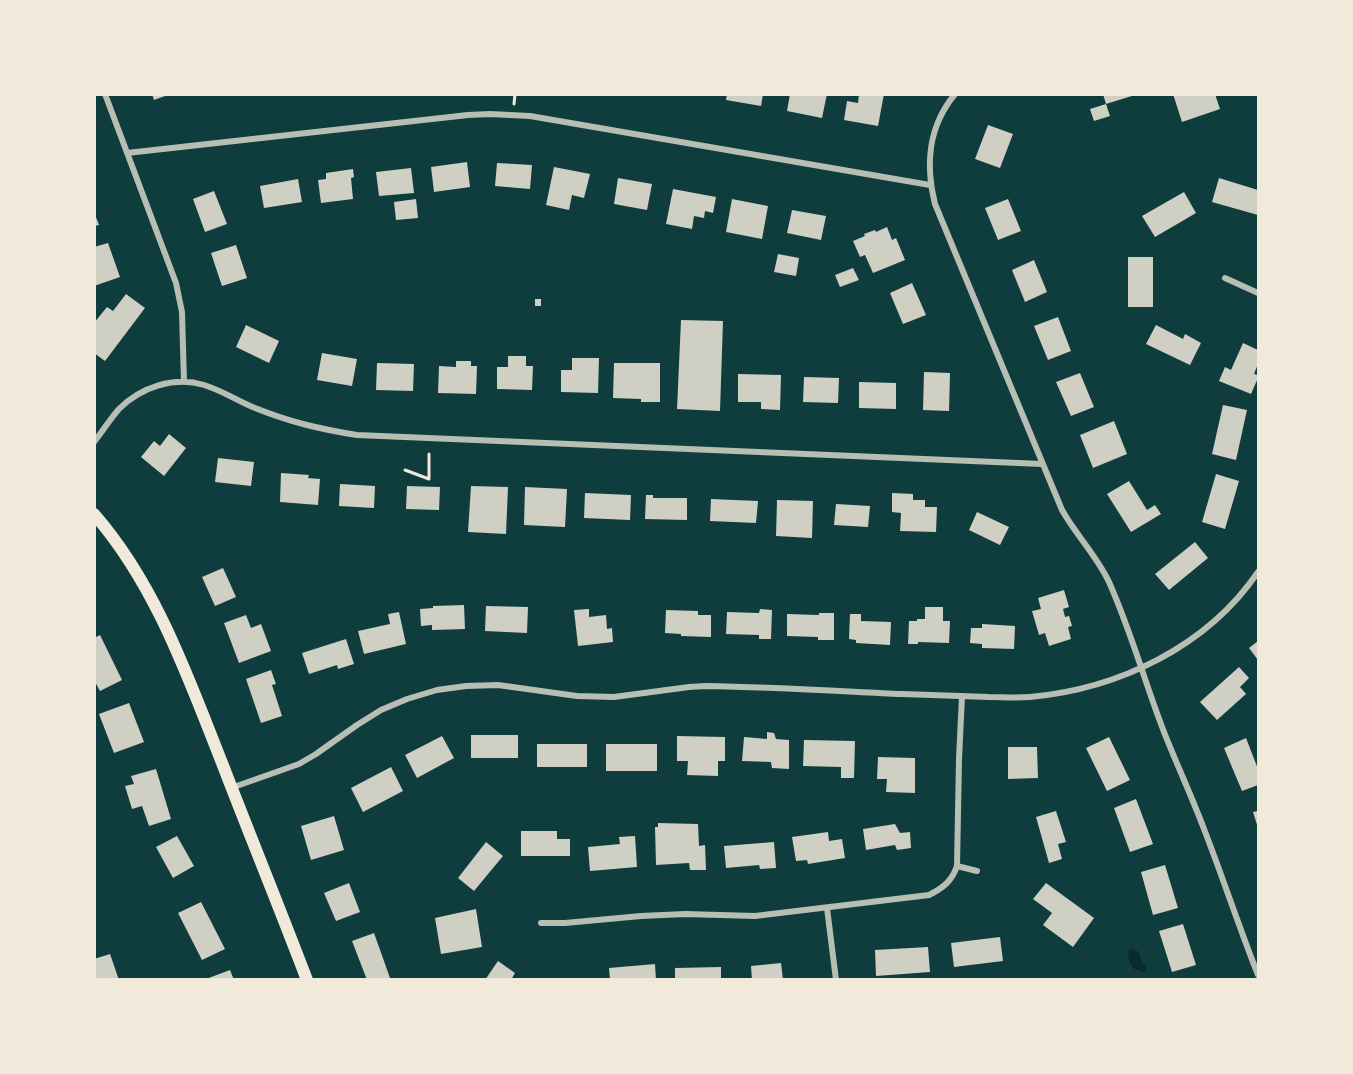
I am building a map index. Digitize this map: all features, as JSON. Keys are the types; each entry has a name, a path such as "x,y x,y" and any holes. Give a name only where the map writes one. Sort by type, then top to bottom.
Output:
{"main road":[{"path":"94,514 117,543 157,608 191,684 306,980"}],"street":[{"path":"105,94 176,283 182,312 184,382"},
{"path":"955,94 938,122 931,144 930,185 935,204 1042,464 1071,526 1101,568 1123,615 1164,734 1204,829 1258,975"},
{"path":"127,153 490,114 530,116 930,185"},
{"path":"1225,278 1258,293"},
{"path":"94,442 118,410 132,398 147,389 166,383 184,382 204,385 288,421 321,430 357,435 1042,464"},
{"path":"231,788 298,764 381,710 436,690 466,686 498,685 577,696 614,697 706,686 962,696 1027,697 1062,693 1097,685 1142,668 1172,652 1202,631 1228,608 1258,572"},
{"path":"541,922 565,923 685,914 754,916 929,895 942,889 950,881 957,866 962,696"},
{"path":"957,866 977,871"},
{"path":"827,908 836,980"}],"path":[{"path":"405,470 429,479 429,454"}],"water":[{"path":"1131,949 1138,951 1142,963 1146,965 1147,970 1144,972 1134,969 1129,961 1128,953"}],"building":[{"path":"152,94 168,94 168,95 154,100"},
{"path":"727,94 763,94 761,106 726,100"},
{"path":"790,94 827,94 822,118 787,111"},
{"path":"859,94 884,94 878,126 844,120 847,101 858,103"},
{"path":"1103,94 1135,94 1135,95 1106,104"},
{"path":"1173,94 1215,94 1220,109 1182,122"},
{"path":"1106,104 1110,116 1094,121 1090,109"},
{"path":"988,125 1013,134 1000,168 975,159"},
{"path":"467,162 470,187 434,192 431,167"},
{"path":"497,163 532,165 530,189 495,186"},
{"path":"554,167 590,174 584,198 572,195 569,210 546,205"},
{"path":"411,168 414,193 379,196 376,172"},
{"path":"353,169 354,177 351,178 353,199 321,203 318,180 326,179 326,173"},
{"path":"618,178 652,184 647,210 614,204"},
{"path":"1219,178 1258,190 1258,215 1212,202"},
{"path":"298,179 302,202 264,208 260,186"},
{"path":"673,189 716,197 713,213 705,211 704,218 694,216 692,229 666,224"},
{"path":"214,191 227,224 205,232 193,199"},
{"path":"1184,192 1196,213 1155,237 1142,216"},
{"path":"416,199 418,218 396,220 394,202"},
{"path":"732,199 768,206 762,239 726,232"},
{"path":"1008,199 1021,231 998,240 985,208"},
{"path":"792,210 826,216 821,240 787,233"},
{"path":"94,212 99,225 94,226"},
{"path":"887,227 892,240 896,238 905,260 873,273 865,255 860,257 853,241 865,236 864,234"},
{"path":"108,243 120,277 94,286 94,247"},
{"path":"236,245 247,278 222,286 211,253"},
{"path":"778,254 799,258 796,276 774,272"},
{"path":"1128,257 1153,257 1153,307 1128,307"},
{"path":"1034,260 1047,292 1025,302 1012,270"},
{"path":"853,268 859,280 840,287 835,275"},
{"path":"912,283 926,315 903,324 890,293"},
{"path":"126,294 145,308 105,361 94,353 94,323 107,307 113,311"},
{"path":"535,299 541,299 541,306 535,306"},
{"path":"1058,317 1071,351 1048,360 1034,326"},
{"path":"681,320 723,321 720,411 677,409"},
{"path":"246,325 279,341 269,363 236,347"},
{"path":"1156,325 1183,339 1185,334 1201,343 1190,365 1146,344"},
{"path":"1243,343 1258,350 1258,364 1254,374 1258,375 1258,378 1251,394 1219,381 1225,367 1231,370"},
{"path":"322,353 357,359 352,386 317,380"},
{"path":"508,356 526,356 526,366 533,366 532,390 497,389 497,367 508,367"},
{"path":"572,358 599,358 598,393 561,392 561,370 572,370"},
{"path":"456,361 471,361 471,366 477,366 476,394 438,393 439,366 456,367"},
{"path":"377,363 414,364 413,391 376,390"},
{"path":"614,363 660,363 660,402 613,398"},
{"path":"924,372 950,373 949,411 923,410"},
{"path":"1080,373 1094,407 1071,416 1056,382"},
{"path":"738,374 781,375 780,410 761,409 761,402 738,402"},
{"path":"804,377 839,378 838,403 803,402"},
{"path":"859,382 896,383 896,409 859,408"},
{"path":"1223,405 1247,410 1236,460 1212,454"},
{"path":"1114,421 1127,454 1093,468 1080,435"},
{"path":"169,434 186,448 164,476 141,457 154,441 160,446"},
{"path":"218,458 254,462 251,486 215,482"},
{"path":"281,473 309,475 308,478 320,479 318,505 280,502"},
{"path":"1216,474 1239,481 1225,529 1202,522"},
{"path":"1129,481 1147,510 1155,505 1161,514 1131,532 1107,494"},
{"path":"340,484 375,486 374,508 339,506"},
{"path":"407,486 440,487 439,510 406,509"},
{"path":"471,486 508,487 506,534 468,532"},
{"path":"525,487 567,489 565,527 524,525"},
{"path":"585,493 631,495 630,520 584,518"},
{"path":"892,493 913,494 913,500 925,500 925,507 937,507 936,532 900,531 901,513 892,512"},
{"path":"646,495 653,495 653,498 687,498 687,520 645,519"},
{"path":"711,499 758,501 756,523 710,521"},
{"path":"777,500 813,501 812,538 776,536"},
{"path":"836,504 870,506 868,527 834,525"},
{"path":"977,512 1009,527 1000,545 969,530"},
{"path":"1195,542 1208,558 1169,590 1155,574"},
{"path":"223,568 236,597 215,606 202,577"},
{"path":"1064,590 1069,607 1063,609 1065,617 1069,616 1072,626 1068,627 1071,639 1049,646 1045,633 1039,635 1032,611 1041,609 1038,598"},
{"path":"464,605 465,629 432,630 432,625 421,626 420,609 433,608 433,606"},
{"path":"486,606 528,607 527,633 485,631"},
{"path":"925,607 943,607 943,621 950,621 949,643 908,644 909,621 925,619"},
{"path":"589,609 589,617 606,615 607,629 612,628 613,642 578,646 574,610"},
{"path":"760,609 772,610 771,639 759,639 759,635 726,634 727,612 759,613"},
{"path":"666,610 698,611 698,615 711,615 711,637 665,633"},
{"path":"399,612 406,644 364,654 358,631 390,624 388,614"},
{"path":"819,613 834,613 834,640 787,636 787,614 819,615"},
{"path":"850,614 861,614 861,621 891,622 890,645 856,643 856,640 849,639"},
{"path":"246,615 251,628 261,624 271,651 239,663 224,623"},
{"path":"982,624 1015,626 1014,649 982,648 982,644 970,643 971,628 982,628"},
{"path":"100,635 122,680 100,691 94,680 94,638"},
{"path":"346,639 354,664 338,669 337,665 309,674 302,653"},
{"path":"1258,641 1258,660 1249,648"},
{"path":"1239,667 1249,678 1240,687 1246,694 1217,720 1200,702"},
{"path":"271,670 276,684 272,685 282,716 261,723 246,679"},
{"path":"129,703 144,742 114,753 99,714"},
{"path":"767,732 774,733 776,739 789,740 789,769 772,768 771,762 742,761 744,737 767,739"},
{"path":"471,735 518,735 518,758 471,758"},
{"path":"442,736 454,758 417,778 405,755"},
{"path":"677,736 725,737 725,761 718,761 718,776 687,775 688,761 677,761"},
{"path":"1109,737 1130,780 1107,791 1086,748"},
{"path":"1246,738 1258,769 1258,785 1242,791 1224,748"},
{"path":"804,740 855,741 854,778 841,778 841,767 803,766"},
{"path":"537,744 587,744 587,767 537,767"},
{"path":"606,744 657,744 657,771 606,771"},
{"path":"1008,747 1037,747 1038,778 1008,779"},
{"path":"878,757 915,758 915,793 886,792 887,779 877,779"},
{"path":"391,767 403,791 363,812 351,788"},
{"path":"156,769 171,819 149,826 142,806 132,809 125,786 134,784 131,776"},
{"path":"1136,799 1153,844 1130,852 1114,808"},
{"path":"1056,811 1066,842 1058,844 1062,859 1049,863 1036,817"},
{"path":"1258,811 1258,828 1253,812"},
{"path":"334,816 344,850 311,860 301,826"},
{"path":"658,823 698,824 699,846 705,845 706,870 690,870 689,863 656,865 655,827 658,827"},
{"path":"895,824 900,833 910,832 911,848 897,850 895,845 866,850 863,829"},
{"path":"521,831 557,831 557,839 570,839 570,856 521,856"},
{"path":"828,832 829,841 842,839 845,858 808,864 807,860 796,861 792,837"},
{"path":"177,836 194,866 173,878 156,847"},
{"path":"635,836 637,867 590,871 588,847 620,844 619,837"},
{"path":"486,842 503,856 474,891 458,878"},
{"path":"774,842 776,868 760,869 759,865 726,868 724,846"},
{"path":"1165,865 1178,908 1153,915 1141,872"},
{"path":"349,883 360,912 336,921 324,893"},
{"path":"1046,883 1094,918 1073,947 1043,925 1052,913 1033,899"},
{"path":"201,902 225,949 202,960 178,913"},
{"path":"476,909 482,947 441,954 435,918"},
{"path":"1183,924 1196,965 1172,972 1159,931"},
{"path":"374,933 390,978 385,980 367,980 352,941"},
{"path":"1000,937 1003,961 954,967 951,943"},
{"path":"928,947 930,972 876,976 875,950"},
{"path":"110,954 119,980 94,980 94,959"},
{"path":"498,961 515,973 511,980 485,980"},
{"path":"781,963 783,980 752,980 751,966"},
{"path":"655,964 656,980 610,980 609,968"},
{"path":"721,967 721,980 675,980 675,968"},
{"path":"230,970 234,980 206,980 206,979"}]}
